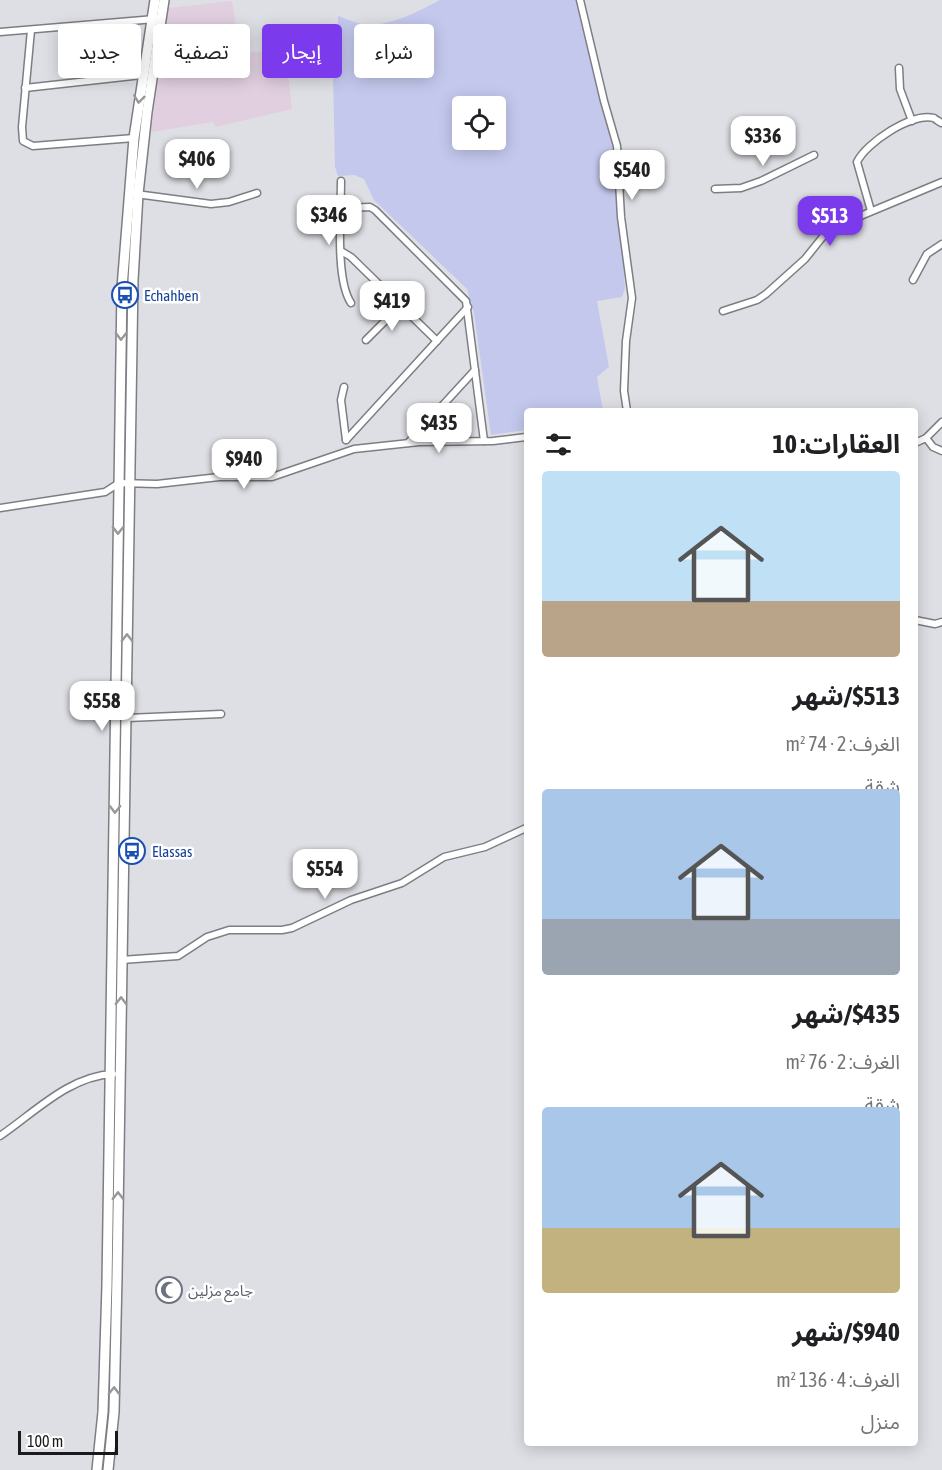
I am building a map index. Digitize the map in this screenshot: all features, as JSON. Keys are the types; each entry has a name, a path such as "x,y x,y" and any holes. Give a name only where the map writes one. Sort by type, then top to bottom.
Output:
{"main road":[{"path":"97,1470 103,1412 109,1074 121,769 127,718 129,495 124,483 122,316 134,194 147,112 156,19 155,0"},
{"path":"108,1470 114,1412 122,960 118,504 129,470 134,138 142,75 156,19 164,0"},
{"path":"122,316 132,316"},
{"path":"107,1286 117,1286"},
{"path":"103,1412 114,1412"}],"street":[{"path":"580,0 603,101 617,146 621,217 632,298 625,350 624,391 627,408"},
{"path":"0,32 156,19"},
{"path":"31,30 22,128 22,136 26,144 33,146 134,138"},
{"path":"899,68 900,89 912,121"},
{"path":"26,87 142,75"},
{"path":"871,210 857,162 861,153 893,129 912,121 934,118 942,123"},
{"path":"715,189 741,188 761,181 814,155"},
{"path":"341,181 341,251 345,294 351,303"},
{"path":"723,311 757,300 766,294 805,259 825,234 834,227 942,182"},
{"path":"134,194 211,204 229,202 257,194"},
{"path":"341,208 370,207 375,210 463,297 468,307 484,441"},
{"path":"913,280 927,254 942,244"},
{"path":"341,251 351,257 437,341"},
{"path":"366,340 401,305"},
{"path":"346,440 468,307"},
{"path":"407,443 475,369"},
{"path":"344,387 341,400 347,450"},
{"path":"918,442 926,438 942,422"},
{"path":"0,508 105,492 124,483 142,484 219,477 272,477 342,454 347,450 407,443 484,441 524,436"},
{"path":"926,438 933,447 942,451"},
{"path":"129,470 133,477 142,484"},
{"path":"129,495 142,484"},
{"path":"105,492 113,496 118,504"},
{"path":"918,620 935,624 942,622"},
{"path":"127,718 221,714"},
{"path":"122,960 178,956 207,937 229,930 292,928 351,900 402,883 444,857 485,847 524,829"},
{"path":"0,1136 37,1107 86,1080 109,1074 120,1074"}],"shaded area":[{"path":"440,0 577,0 615,158 625,288 622,297 597,301 609,367 597,377 602,408 524,408 524,430 491,435 474,313 467,289 374,200 364,179 354,175 338,176 335,167 333,78 342,78 342,24 338,24 338,16 362,24 354,24 354,78 434,78 434,24 379,24 406,17"},
{"path":"232,1 235,24 166,24 168,8"},
{"path":"262,51 262,78 288,78 292,109 216,127 213,122 151,132 158,78 250,78 250,53"}],"place":[{"name":"Echahben","path":"125,295"},
{"name":"Elassas","path":"132,851"},
{"name":"جامع مزلين","path":"169,1290"}]}
